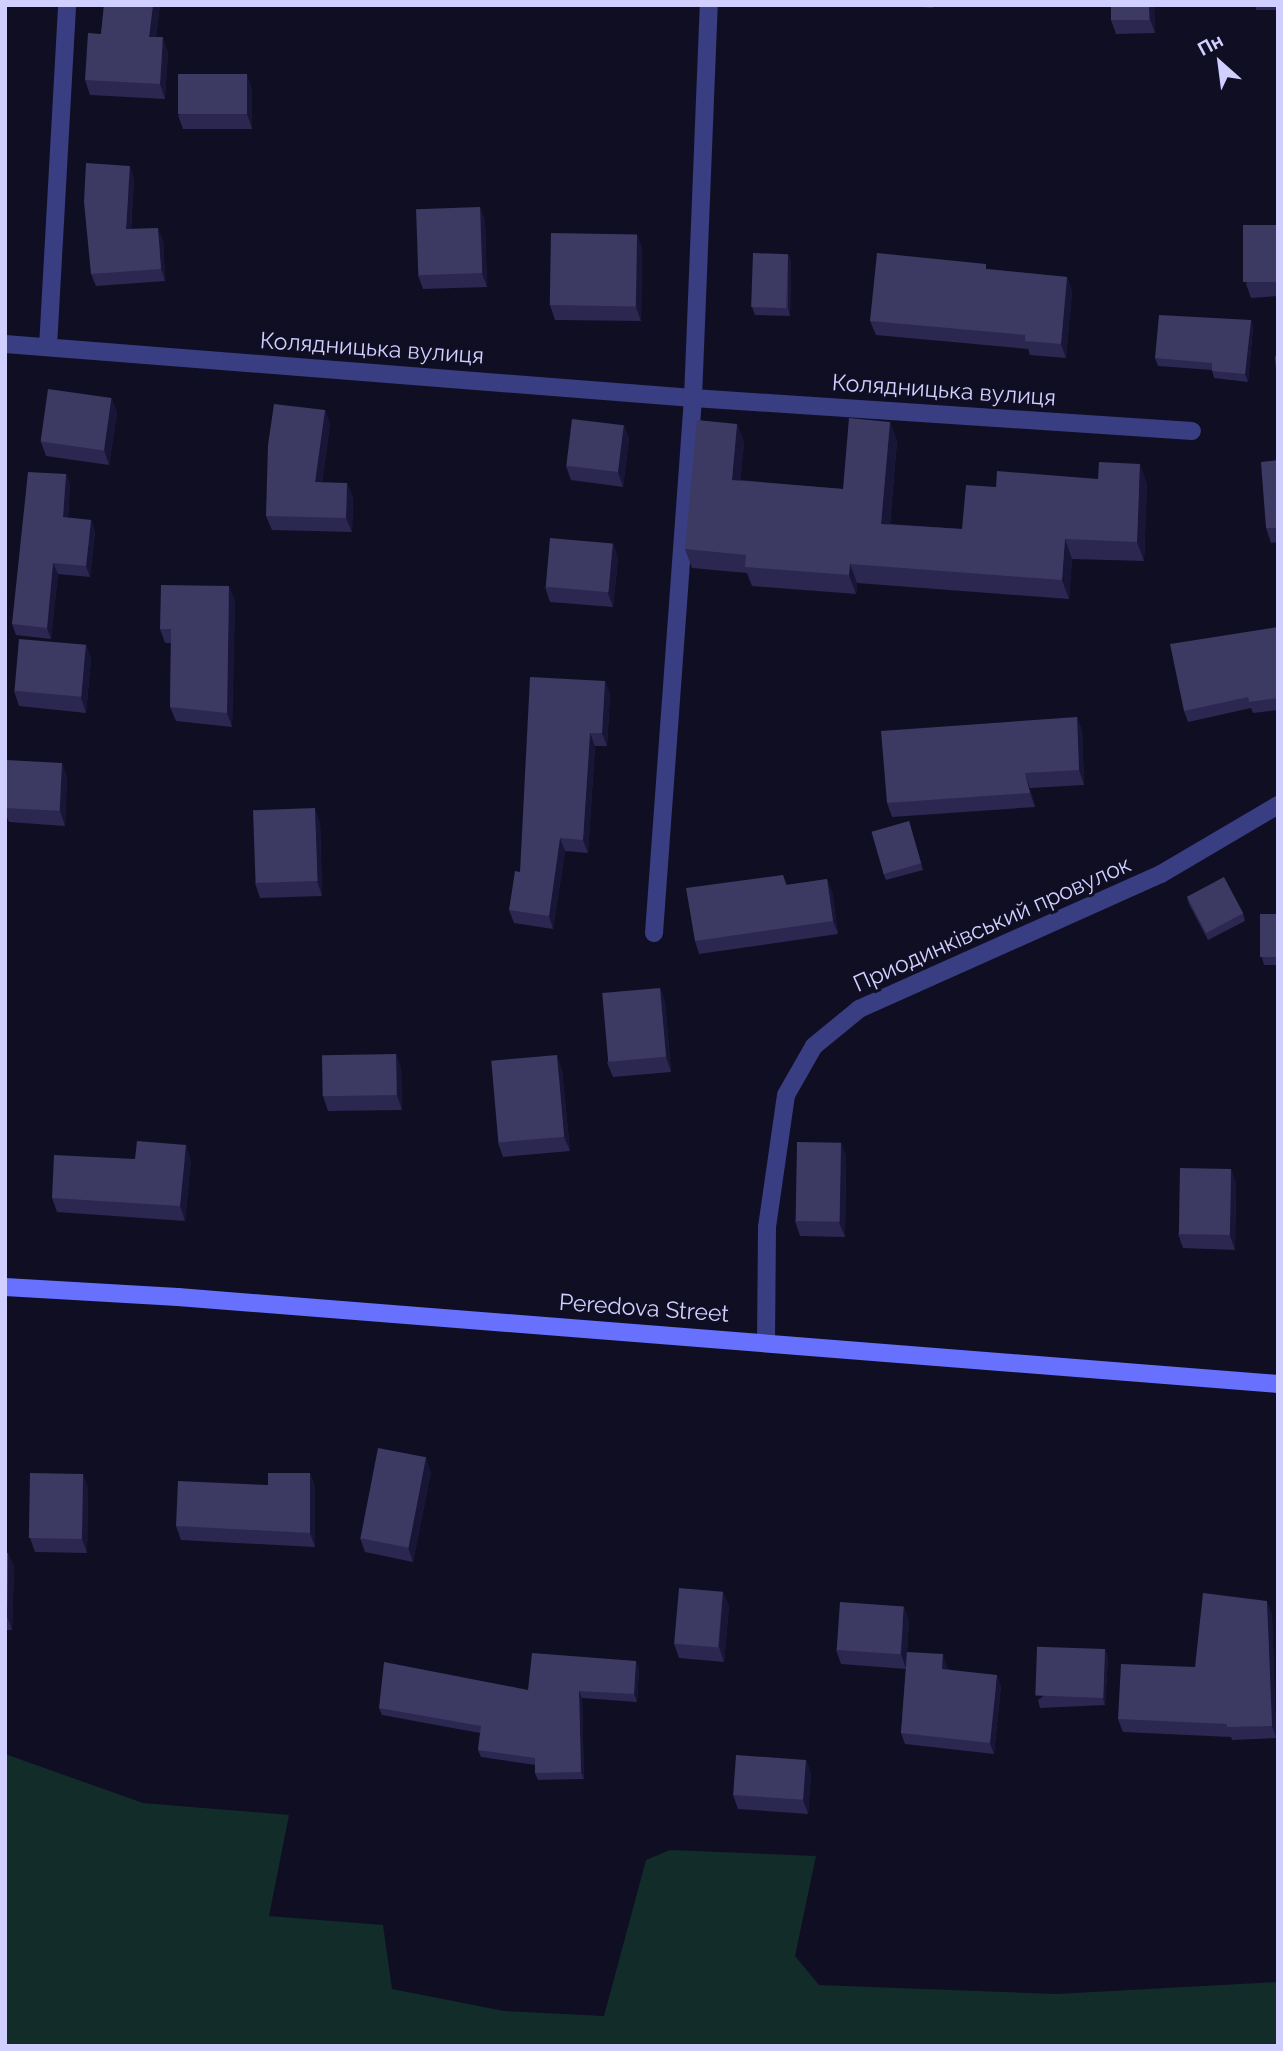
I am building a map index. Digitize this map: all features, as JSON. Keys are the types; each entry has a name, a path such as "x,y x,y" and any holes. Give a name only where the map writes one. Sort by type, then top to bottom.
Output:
{"street":[{"path":"48,347 67,5"},
{"path":"654,933 694,398 709,5"},
{"name":"Колядницька вулиця","path":"5,344 694,398 1192,431"},
{"name":"Приодинківський провулок","path":"765,1342 767,1227 786,1095 814,1046 859,1009 1161,874 1278,805"},
{"name":"Peredova Street","path":"5,1287 178,1297 1278,1384"}],"green space":[{"path":"5,1754 143,1803 289,1815 269,1916 383,1925 392,1989 504,2011 604,2016 646,1860 670,1850 816,1856 795,1956 819,1985 1056,1994 1278,1982 1278,2046 5,2046"}],"building":[{"path":"104,5 153,5 149,37 163,37 160,84 85,80 88,33 101,34"},
{"path":"1111,5 1149,5 1149,20 1111,20"},
{"path":"178,74 247,74 247,114 178,114"},
{"path":"86,163 130,166 126,229 158,228 161,269 91,274 84,202"},
{"path":"480,207 482,273 418,275 416,209"},
{"path":"1243,225 1278,225 1278,282 1243,282"},
{"path":"551,233 637,235 636,306 550,305"},
{"path":"753,253 788,254 786,308 751,307"},
{"path":"877,253 986,264 986,269 1067,277 1061,344 1025,341 1025,335 870,321"},
{"path":"1159,315 1251,320 1245,374 1212,371 1212,363 1155,358"},
{"path":"1275,356 1278,356 1278,397"},
{"path":"48,389 111,398 104,450 41,441"},
{"path":"274,404 325,410 315,482 347,483 346,518 266,516 268,445"},
{"path":"849,418 890,422 881,524 962,529 966,485 996,487 997,471 1098,479 1099,462 1140,464 1137,542 1065,539 1062,580 850,564 849,575 745,567 746,555 685,549 697,420 737,424 732,480 843,489"},
{"path":"572,419 624,425 618,472 566,466"},
{"path":"1278,460 1278,528 1266,528 1261,462"},
{"path":"28,472 66,474 63,517 91,520 86,566 53,563 47,628 12,624"},
{"path":"550,538 613,543 608,592 546,587"},
{"path":"161,585 229,586 227,713 170,707 171,629 160,629"},
{"path":"1278,627 1278,698 1249,702 1248,697 1184,711 1170,644"},
{"path":"19,639 86,645 81,697 14,691"},
{"path":"530,677 605,681 602,733 590,733 583,840 560,838 549,916 509,910 515,871 520,872"},
{"path":"1077,717 1079,770 1025,773 1030,793 887,803 881,731"},
{"path":"6,760 62,763 59,811 5,808"},
{"path":"315,808 318,881 256,883 253,810"},
{"path":"909,821 921,863 884,874 872,832"},
{"path":"783,875 786,885 827,879 833,921 695,941 686,888"},
{"path":"1224,877 1243,913 1206,933 1187,897"},
{"path":"1260,914 1278,914 1278,957 1260,957"},
{"path":"660,988 666,1057 608,1062 602,993"},
{"path":"396,1054 397,1095 323,1096 322,1055"},
{"path":"557,1055 564,1137 498,1142 491,1061"},
{"path":"137,1141 186,1145 180,1206 52,1198 54,1155 135,1159"},
{"path":"797,1142 841,1143 840,1222 796,1221"},
{"path":"1180,1168 1231,1169 1230,1235 1179,1234"},
{"path":"378,1448 426,1457 409,1548 360,1538"},
{"path":"30,1473 83,1474 82,1539 29,1538"},
{"path":"268,1473 310,1473 310,1533 176,1526 178,1481 268,1485"},
{"path":"5,1553 8,1553 7,1616 5,1616"},
{"path":"679,1588 723,1592 718,1648 674,1644"},
{"path":"1203,1593 1267,1601 1272,1726 1227,1727 1227,1724 1118,1719 1121,1664 1195,1667"},
{"path":"840,1602 904,1606 900,1654 837,1650"},
{"path":"1037,1647 1105,1649 1103,1698 1035,1696"},
{"path":"907,1652 943,1654 942,1669 997,1675 990,1743 901,1733"},
{"path":"532,1653 636,1661 634,1694 579,1691 581,1772 535,1773 535,1758 478,1750 481,1726 379,1708 384,1662 528,1690"},
{"path":"736,1755 806,1760 803,1800 733,1795"}]}
